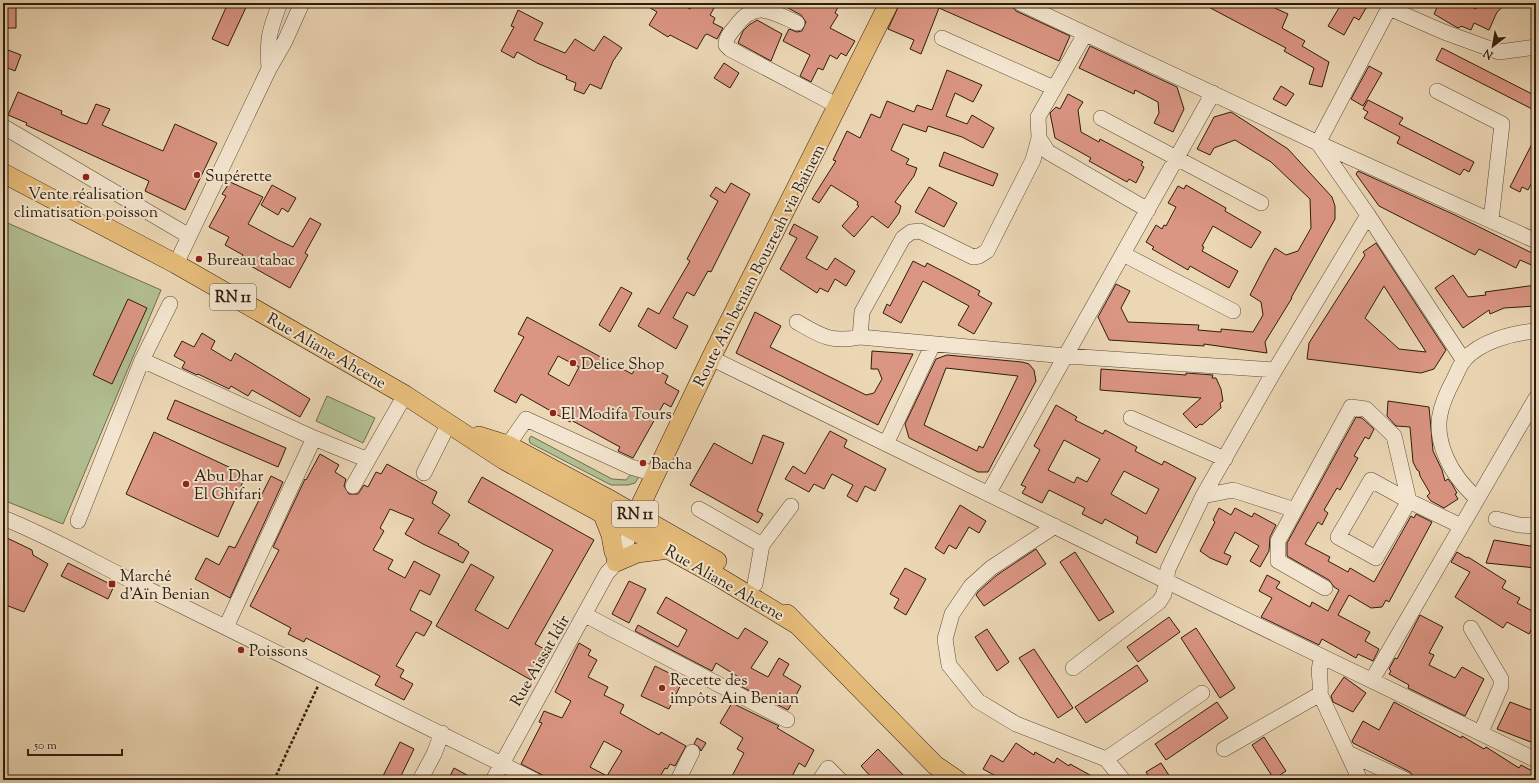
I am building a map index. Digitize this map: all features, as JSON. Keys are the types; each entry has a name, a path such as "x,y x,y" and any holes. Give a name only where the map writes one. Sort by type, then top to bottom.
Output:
{"main road":[{"name":"Route Ain benian Bouzreah via Bainem","path":"633,521 711,358 889,3"},
{"name":"Rue Aliane Ahcene","path":"3,173 176,264 405,395 504,460 603,505 755,584 772,597 796,624"},
{"name":"Rue Aliane Ahcene","path":"454,426 508,445 603,505"},
{"path":"652,480 656,514 668,540 612,562 608,527 603,505 633,496 652,480"},
{"name":"Rue Aliane Ahcene","path":"668,540 717,576 796,624"},
{"name":"RN 11","path":"796,624 935,764 957,780"}],"street":[{"path":"269,69 267,40 280,3"},
{"path":"176,264 269,69 285,41 302,3"},
{"path":"1020,3 1318,143 1536,241"},
{"path":"797,23 766,9 755,8 741,17 727,39 726,45 730,49 838,106"},
{"path":"1318,143 1389,8 1444,32 1499,52 1536,47"},
{"path":"860,338 862,312 903,238 908,233 914,231 920,232 973,257 979,256 987,251 1033,160 1039,138 1038,117 1085,34"},
{"path":"942,38 1054,88"},
{"path":"1437,91 1502,124 1491,220"},
{"path":"988,494 1213,94"},
{"path":"1101,118 1260,203"},
{"path":"4,127 189,236"},
{"path":"1039,138 1048,152 1148,210"},
{"path":"1318,143 1368,215 1464,361"},
{"path":"1073,668 1160,602 1164,594 1168,569 1203,496 1275,370 1368,215"},
{"path":"1123,254 1234,312"},
{"path":"78,522 142,360 170,304"},
{"path":"797,322 822,337 844,341 860,338 1066,356 1275,370"},
{"path":"1476,498 1458,479 1451,468 1442,444 1440,431 1442,402 1464,361 1492,342 1507,336 1536,331"},
{"path":"886,444 933,344"},
{"path":"711,358 1536,760"},
{"path":"142,360 314,438 368,460"},
{"path":"353,486 405,395"},
{"path":"1372,680 1476,498 1536,398"},
{"path":"1325,588 1278,561 1278,541 1351,407 1366,408 1394,436 1409,501 1376,558 1338,537 1371,480 1409,501 1461,526"},
{"path":"1131,418 1224,459"},
{"path":"508,445 526,419 631,468 652,480"},
{"path":"424,473 454,426"},
{"path":"226,627 314,438"},
{"path":"1203,496 1233,490 1295,510"},
{"path":"755,584 762,545 791,506"},
{"path":"699,509 762,545"},
{"path":"3,518 35,531 95,563 324,674 534,780"},
{"path":"1496,519 1519,525 1536,526"},
{"name":"Rue Aissat Idir","path":"492,780 585,615 612,562 629,534 633,521"},
{"path":"1055,526 991,568 971,586 952,614 945,639 950,665 978,701 1016,724 1106,759 1124,780"},
{"path":"585,615 787,720"},
{"path":"1470,628 1501,679 1501,686 1481,732"},
{"path":"1322,656 1318,672 1321,687 1320,694 1360,780"},
{"path":"1106,759 1202,693"},
{"path":"1224,749 1320,694"},
{"path":"420,780 434,754 442,733"},
{"path":"678,780 692,752"},
{"path":"1348,753 1406,780"},
{"path":"820,780 828,768 840,780"}],"path":[{"path":"274,780 324,674"}],"green space":[{"path":"3,221 161,290 63,524 3,500"},
{"path":"327,396 375,418 363,443 316,421"},
{"path":"531,436 612,479 626,480 633,472 640,475 635,483 628,485 611,485 530,443 529,439"}],"building":[{"path":"228,3 248,3 228,46 212,39"},
{"path":"642,3 680,3 690,9 692,5 695,7 697,3 717,3 710,15 715,18 713,23 723,28 717,39 707,34 705,35 697,49 670,35 668,37 649,25 657,12"},
{"path":"779,3 840,3 835,13 838,15 830,28 855,41 846,56 841,53 837,59 830,55 823,70 818,68 811,82 800,76 810,55 783,41 789,29 797,32 802,31 806,22 801,15"},
{"path":"900,3 916,3 926,8 928,3 1006,3 1012,6 1016,11 1070,36 1059,61 939,8 921,54 910,49 914,40 888,29"},
{"path":"1201,3 1264,3 1288,14 1282,28 1305,41 1302,46 1329,62 1322,87 1309,84 1314,68 1284,51 1286,48"},
{"path":"1342,3 1369,3 1359,20 1354,17 1344,35 1328,26"},
{"path":"1439,3 1463,3 1476,9 1479,3 1507,3 1497,12 1489,30 1474,23 1471,30 1461,26 1459,28 1456,27 1434,14"},
{"path":"3,6 16,6 16,28 3,28"},
{"path":"518,10 543,23 534,40 565,53 575,39 594,51 604,36 622,48 613,61 601,89 590,84 584,94 574,90 576,83 566,79 567,76 537,63 517,52 514,58 501,51 514,27 511,26"},
{"path":"757,20 782,34 771,61 738,43 743,31"},
{"path":"1090,46 1177,87 1184,109 1173,132 1154,123 1159,113 1158,102 1135,90 1134,94 1079,68"},
{"path":"1442,48 1536,96 1536,111 1436,60"},
{"path":"8,50 21,55 15,71 3,66"},
{"path":"724,63 739,73 730,88 714,78"},
{"path":"1369,66 1382,73 1363,106 1351,99"},
{"path":"947,70 982,85 973,102 955,93 946,116 967,124 972,115 994,128 983,148 962,137 928,126 926,132 903,124 891,150 909,159 906,164 917,168 914,176 895,202 901,206 899,213 888,228 872,216 854,237 842,226 859,206 857,205 858,202 831,185 819,203 812,199 836,161 833,160 847,131 860,138 871,114 880,118 887,101 914,112 917,105 932,110"},
{"path":"1281,86 1294,94 1286,106 1273,99"},
{"path":"18,92 62,111 61,114 87,124 96,104 110,109 102,125 163,151 175,124 217,143 185,210 145,191 149,181 26,125 27,123 8,115"},
{"path":"1068,94 1083,102 1078,110 1081,132 1099,142 1100,139 1143,162 1141,165 1144,167 1136,183 1129,179 1127,182 1089,161 1091,158 1055,138 1050,113 1056,107 1060,109"},
{"path":"1368,100 1403,118 1399,124 1474,162 1469,172 1464,169 1460,175 1397,143 1400,137 1364,118 1368,112 1363,109"},
{"path":"1231,112 1288,149 1332,197 1335,206 1335,219 1292,298 1265,342 1267,353 1204,344 1204,346 1109,340 1098,317 1116,284 1130,291 1121,308 1128,322 1199,325 1198,330 1221,332 1221,329 1253,332 1263,315 1261,302 1250,295 1266,264 1275,248 1286,255 1298,251 1311,228 1310,199 1271,162 1235,140 1214,148 1210,155 1197,149 1214,117"},
{"path":"1536,136 1536,175 1528,190 1522,187 1520,192 1510,187"},
{"path":"944,152 998,174 993,186 939,166"},
{"path":"1358,171 1455,215 1536,255 1536,267 1520,260 1516,268 1479,249 1475,255 1379,206 1356,174"},
{"path":"230,182 263,197 248,224 293,247 310,218 321,224 305,253 308,255 290,288 240,260 243,255 225,245 229,237 209,227 226,196 222,194"},
{"path":"731,183 750,194 711,272 708,271 694,296 687,292 673,318 688,326 676,349 638,326 648,308 659,314 690,261 687,259 718,201 710,196 716,187 725,193"},
{"path":"272,185 296,198 288,212 282,208 278,215 261,205"},
{"path":"1186,185 1226,208 1225,211 1261,232 1251,248 1213,226 1202,246 1204,247 1202,251 1238,271 1229,288 1190,266 1188,270 1152,249 1154,247 1146,242 1156,225 1162,229 1164,225 1166,226 1176,207 1168,203 1178,186 1184,189"},
{"path":"929,187 957,203 944,227 915,212"},
{"path":"794,224 818,237 806,258 827,270 835,258 855,271 846,286 835,279 828,292 820,288 817,293 780,269 797,238 789,234"},
{"path":"1376,243 1446,350 1434,369 1421,373 1307,359 1309,343 1365,255 1363,252","holes":["1384,286 1426,352 1399,349 1365,318"]},
{"path":"913,261 925,267 927,263 958,279 980,291 978,295 992,303 974,334 958,325 969,306 923,281 901,323 883,313 887,304 890,306"},
{"path":"1453,275 1468,297 1486,295 1485,292 1536,285 1536,306 1504,308 1490,314 1489,310 1463,328 1435,288"},
{"path":"621,287 632,293 610,332 599,325"},
{"path":"128,299 147,308 112,384 93,375"},
{"path":"755,312 781,326 770,347 866,395 874,393 882,379 878,369 871,369 872,351 913,354 878,425 736,353"},
{"path":"527,317 632,374 640,361 668,376 665,383 679,391 671,407 664,403 633,458 618,451 620,447 571,420 570,422 521,394 516,403 494,391 524,337 518,334","holes":["558,356 579,367 569,386 548,374"]},
{"path":"202,333 215,341 211,349 231,361 235,353 310,399 300,417 252,390 248,396 231,386 229,389 182,368 185,362 174,356 182,341 194,347"},
{"path":"947,355 1022,362 1029,364 1034,370 1036,381 988,472 978,472 909,438 905,424 936,359","holes":["946,368 1018,376 983,448 979,446 977,451 924,425"]},
{"path":"1101,369 1186,375 1186,373 1213,375 1212,378 1216,378 1221,389 1223,401 1220,403 1221,408 1202,425 1200,424 1196,428 1183,414 1201,398 1100,390"},
{"path":"175,400 286,448 278,467 167,419"},
{"path":"1388,401 1429,407 1433,451 1442,470 1445,481 1448,479 1452,484 1457,493 1455,494 1458,499 1444,508 1431,501 1427,496 1430,493 1413,462 1410,427 1396,426 1387,416"},
{"path":"1056,405 1077,417 1075,420 1103,434 1105,430 1137,447 1135,451 1162,465 1164,461 1196,478 1156,553 1136,543 1138,537 1105,519 1102,524 1082,514 1085,508 1049,490 1042,503 1022,493 1026,487 1021,485 1040,450 1034,446","holes":["1064,440 1100,459 1087,482 1077,477 1074,483 1048,470","1124,471 1159,489 1146,514 1111,494"]},
{"path":"1356,417 1362,418 1374,429 1369,439 1365,437 1354,456 1358,458 1340,490 1337,488 1324,510 1328,513 1322,525 1318,522 1305,544 1330,557 1328,561 1348,572 1350,568 1374,582 1411,516 1414,518 1416,514 1432,522 1389,602 1386,600 1382,607 1371,608 1349,595 1338,615 1370,632 1365,641 1379,649 1373,661 1358,654 1356,658 1322,639 1319,645 1261,617 1272,598 1259,591 1267,575 1280,582 1276,588 1310,607 1312,602 1328,611 1339,590 1334,587 1329,580 1287,556 1287,543"},
{"path":"830,431 847,440 844,447 886,469 875,491 865,486 857,502 847,496 853,485 832,474 824,489 814,484 809,492 785,479 793,466 805,474"},
{"name":"Abu Dhar El Ghifari","path":"154,432 246,475 218,537 126,494"},
{"path":"763,435 784,443 757,511 763,514 758,523 690,485 714,443 752,464"},
{"path":"320,454 339,465 335,472 346,479 344,486 349,494 358,494 364,485 368,487 376,472 381,474 387,464 437,492 432,503 450,515 438,533 459,544 458,545 469,552 463,563 423,544 405,534 414,519 390,509 380,528 384,531 373,550 393,560 388,569 405,578 414,561 440,575 430,595 420,590 410,610 432,622 424,636 416,632 396,666 404,670 400,677 413,684 404,700 375,685 380,676 306,638 304,642 288,634 291,628 250,606 279,550 273,547 305,479 306,480"},
{"path":"271,476 283,482 230,598 195,579 206,558 219,565 229,546 235,548"},
{"path":"482,477 594,540 535,644 548,651 531,680 436,626 471,564 494,577 475,610 508,629 553,550 468,502"},
{"path":"960,505 986,521 979,533 969,527 956,549 949,545 944,554 935,548"},
{"path":"1219,508 1231,515 1235,508 1252,517 1254,513 1276,525 1270,537 1269,551 1260,567 1250,561 1259,546 1235,532 1224,553 1231,556 1227,565 1210,558 1200,551 1215,522 1213,520"},
{"path":"3,536 32,550 33,555 48,564 24,612 3,604"},
{"path":"1494,540 1536,547 1536,568 1486,563"},
{"path":"1036,549 1046,564 984,606 976,595 978,592 997,575"},
{"path":"1075,552 1114,612 1099,621 1060,562"},
{"path":"1457,552 1467,558 1468,557 1506,581 1502,588 1520,598 1517,603 1536,613 1536,621 1529,634 1507,622 1503,628 1455,597 1470,572 1451,562"},
{"path":"68,563 114,586 108,599 61,576"},
{"path":"905,568 926,579 906,615 894,608 899,599 890,594"},
{"path":"629,581 646,589 629,623 612,614"},
{"path":"666,597 738,639 745,628 768,642 751,668 768,677 779,658 789,664 783,675 801,686 788,710 742,687 745,681 716,663 712,671 635,631 638,625 678,647 687,630 657,613"},
{"path":"1420,615 1443,627 1429,653 1434,655 1429,665 1455,678 1462,667 1484,679 1465,716 1408,688 1409,685 1389,674 1391,671 1389,669 1395,658 1397,659"},
{"path":"1169,617 1180,632 1138,662 1127,647"},
{"path":"1196,628 1235,688 1220,698 1181,638"},
{"path":"987,629 1009,662 997,671 975,637"},
{"path":"579,643 591,650 588,655 597,660 588,677 608,687 604,695 624,705 620,713 659,735 661,732 686,746 675,766 670,764 667,769 665,768 658,780 552,780 521,764 542,723 539,722 544,711 562,718 571,701 555,692","holes":["604,741 622,751 607,776 590,767"]},
{"path":"1034,649 1073,708 1058,718 1019,658"},
{"path":"1137,665 1148,681 1086,723 1075,707"},
{"name":"Recette des impôts Ain Benian","path":"655,666 683,680 669,709 641,696"},
{"path":"1344,677 1366,693 1353,712 1333,702 1331,696"},
{"path":"1217,702 1228,718 1166,760 1155,744"},
{"path":"1394,702 1461,738 1462,736 1484,749 1486,747 1519,768 1521,765 1536,773 1536,780 1416,780 1410,772 1353,743 1352,741 1363,721 1379,730"},
{"path":"1510,702 1536,712 1536,744 1497,729"},
{"path":"732,703 779,726 777,728 814,750 805,767 799,763 790,780 730,780 744,753 737,749 743,738 720,723"},
{"path":"1264,737 1286,771 1274,779 1252,745"},
{"path":"697,738 706,743 701,751 699,747 694,744"},
{"path":"400,742 414,749 399,780 381,780"},
{"path":"1016,743 1034,755 1035,752 1054,763 1057,758 1069,766 1070,764 1099,780 1003,780 983,769 991,755 1003,762"},
{"path":"878,749 908,780 874,780 861,766"},
{"path":"1161,763 1172,780 1151,780 1146,772"},
{"path":"454,768 476,780 448,780"}],"place":[{"name":"Supérette","path":"197,175"},
{"name":"Vente réalisation climatisation poisson","path":"86,177"},
{"name":"Bureau tabac","path":"199,259"},
{"name":"Delice Shop","path":"573,363"},
{"name":"El Modifa Tours","path":"553,413"},
{"name":"Bacha","path":"643,463"},
{"name":"Abu Dhar El Ghifari","path":"186,484"},
{"name":"Marché d'Aïn Benian","path":"112,584"},
{"name":"Poissons","path":"241,650"},
{"name":"Recette des impôts Ain Benian","path":"662,688"}]}
